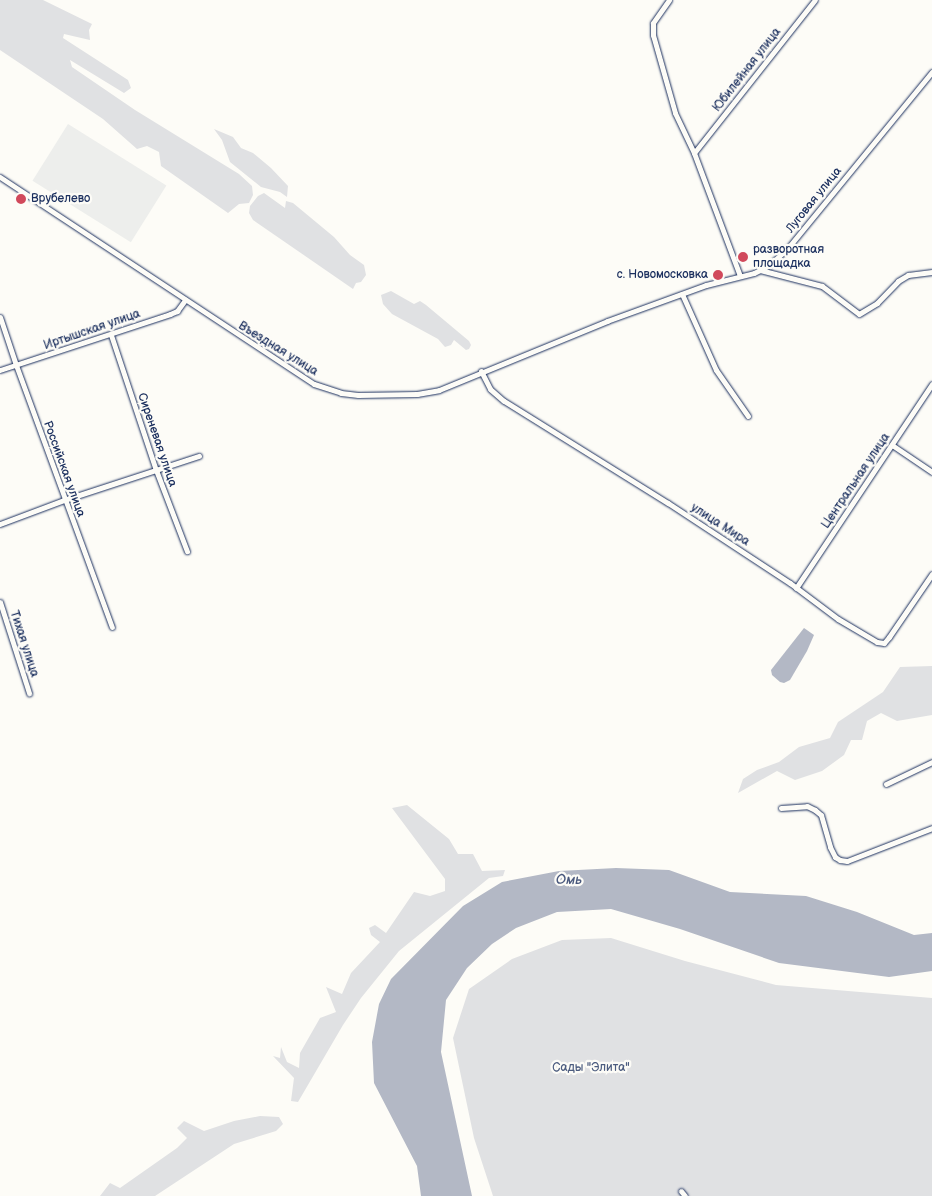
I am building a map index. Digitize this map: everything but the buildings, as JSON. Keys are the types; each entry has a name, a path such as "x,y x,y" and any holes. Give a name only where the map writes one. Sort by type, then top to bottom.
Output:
{"street":[{"path":"669,0 653,23 658,54 675,113 694,153 740,276"},
{"name":"Юбилейная улица","path":"694,153 815,0"},
{"name":"Луговая улица","path":"482,371 682,294 768,266 787,250 932,72"},
{"name":"Въездная улица","path":"0,177 294,373 314,384 341,393 402,395 428,393 482,371"},
{"path":"760,270 822,286 859,314 877,303 898,281 908,275 932,272"},
{"path":"682,294 716,370 748,416"},
{"name":"Иртышская улица","path":"0,370 111,335 176,311 185,300"},
{"name":"Российская улица","path":"0,317 64,500 112,627"},
{"name":"Сиреневая улица","path":"111,335 156,470 187,551"},
{"name":"улица Мира","path":"482,371 490,389 504,401 668,503 868,638 884,643 932,574"},
{"name":"Центральная улица","path":"796,588 932,384"},
{"path":"892,445 932,472"},
{"path":"0,524 64,500 199,456"},
{"name":"Тихая улица","path":"0,602 29,692"},
{"path":"886,784 932,762"},
{"path":"781,808 807,806 815,810 821,815 834,857 847,861 932,828"},
{"path":"681,1191 685,1196"}],"shaded area":[{"path":"68,124 166,185 131,242 32,181"}],"green space":[{"path":"0,0 43,0 92,24 89,30 90,40 64,34 63,38 128,80 131,88 124,93 70,60 72,67 135,110 239,174 252,186 253,195 249,203 239,204 228,213 161,166 159,152 147,146 137,149 103,119 0,50"},
{"path":"214,129 233,137 241,148 253,153 271,168 288,186 287,197 280,192 261,187 230,162 222,140"},
{"path":"264,193 285,208 286,201 293,203 334,237 350,255 364,265 366,275 361,282 356,283 353,289 253,220 249,213 250,206 258,196"},
{"path":"391,291 414,304 420,301 426,305 469,341 471,345 469,349 466,350 454,340 451,345 445,347 438,339 392,314 383,304 381,295"},
{"path":"932,666 932,715 897,721 881,713 867,721 862,740 851,740 844,755 822,771 795,780 777,771 738,793 743,779 757,770 779,762 799,747 830,738 838,722 883,692 900,667"},
{"path":"407,805 449,839 458,854 473,854 482,871 505,870 503,876 489,878 399,951 361,998 298,1102 291,1101 294,1078 273,1056 280,1058 281,1047 287,1062 299,1068 300,1053 320,1018 336,1012 326,987 342,994 351,973 380,942 371,935 369,928 375,925 386,933 414,892 430,896 445,891 445,879 392,808"},
{"name":"Сады \"Элита\"","path":"611,938 685,961 776,985 932,998 932,1196 493,1196 474,1138 453,1038 469,989 512,959 562,940"},
{"path":"260,1116 279,1117 283,1124 276,1131 234,1144 155,1196 100,1196 110,1183 120,1188 177,1148 187,1138 177,1128 184,1121 204,1131 234,1121"}],"water":[{"path":"804,628 814,635 807,651 790,680 784,683 780,682 772,675 771,670"},
{"name":"Омь","path":"616,868 669,870 730,892 806,896 857,912 914,935 932,933 932,971 889,977 779,963 680,929 611,909 557,912 516,928 492,944 467,968 446,1000 441,1052 472,1196 421,1196 417,1166 374,1083 372,1042 379,1004 391,979 463,906 502,882 559,871"}],"place":[{"name":"Врубелево","path":"21,199"},
{"name":"разворотная площадка","path":"743,257"},
{"name":"с. Новомосковка","path":"718,275"}]}
